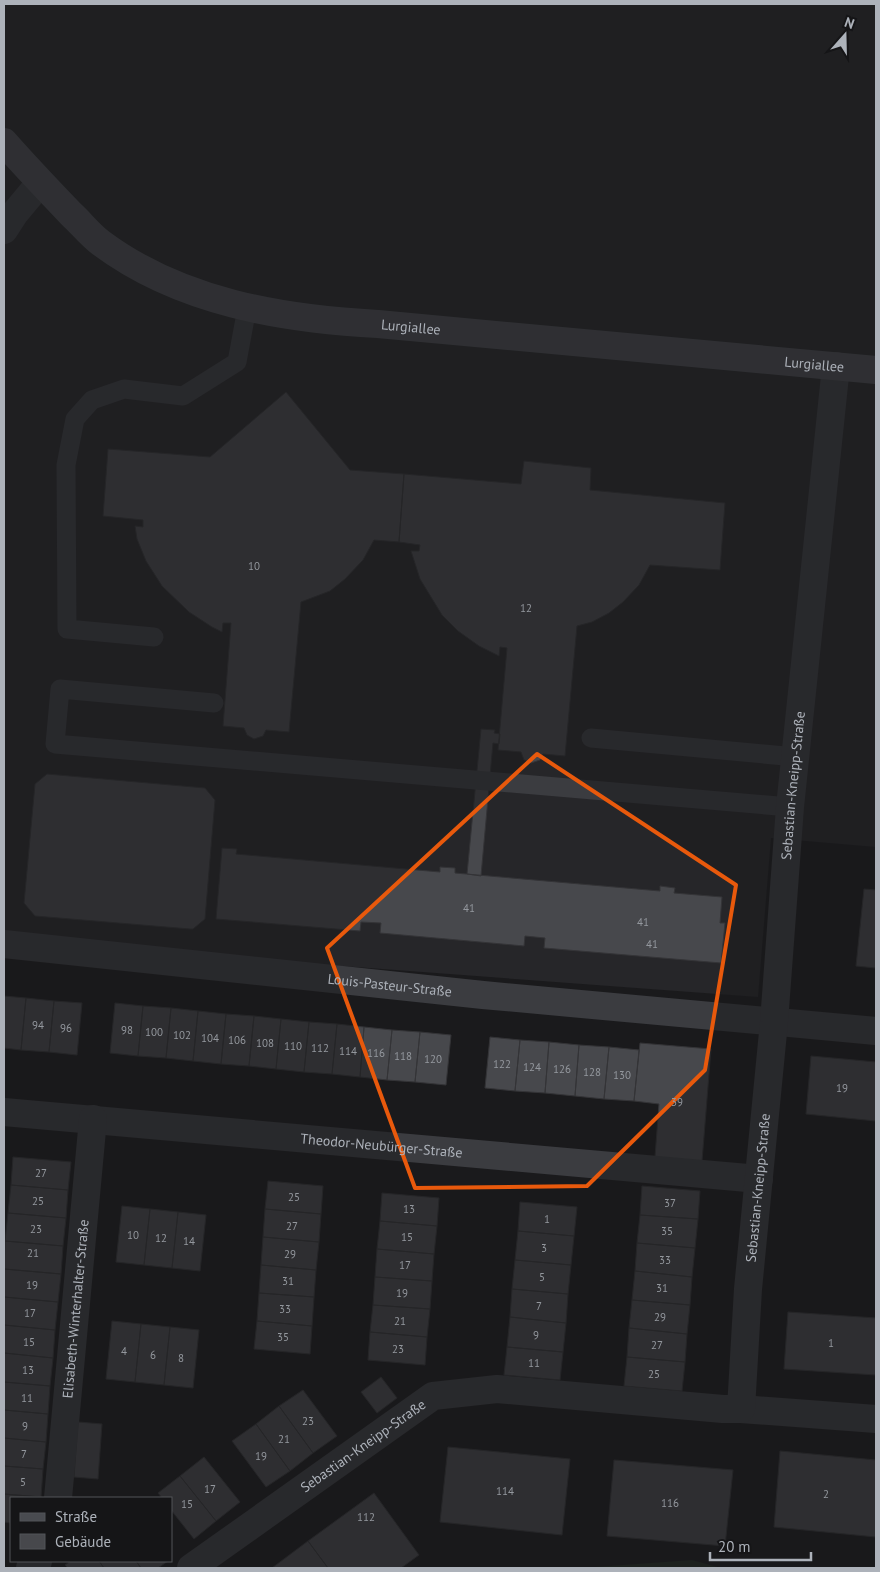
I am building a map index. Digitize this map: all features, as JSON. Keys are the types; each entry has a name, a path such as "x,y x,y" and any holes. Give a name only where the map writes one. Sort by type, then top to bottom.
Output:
{"street":[{"name":"Lurgiallee","path":"4,142 40,183 99,242 136,266 182,287 247,308 302,318 876,370"},
{"path":"4,230 15,213 40,183"},
{"name":"Sebastian-Kneipp-Straße","path":"191,1568 434,1396 497,1389 656,1404 741,1409 748,1289 774,1022 790,806 836,366"},
{"name":"Louis-Pasteur-Straße","path":"4,944 493,996 876,1031"},
{"name":"Theodor-Neubürger-Straße","path":"4,1112 759,1179"},
{"name":"Elisabeth-Winterhalter-Straße","path":"58,1497 93,1119"},
{"path":"741,1409 876,1419"}],"lane":[{"path":"154,637 67,629 66,465 76,419 92,400 124,389 183,396 237,362 247,308"},
{"path":"214,703 60,689 55,744 790,806"},
{"path":"591,738 796,758"}],"highlighted area":[{"path":"537,754 736,885 705,1070 587,1186 415,1188 327,948"}],"shaded area":[{"path":"4,4 876,4 876,847 771,838 758,997 4,941"},
{"path":"692,1560 721,1568 581,1568"}],"building":[{"path":"286,392 350,470 404,474 399,542 374,540 363,560 345,579 330,591 301,602 289,732 266,730 263,736 254,739 247,735 244,728 223,726 231,623 223,623 222,632 212,627 189,612 162,586 146,561 137,539 135,526 143,527 143,520 103,516 108,449 210,457"},
{"path":"524,461 591,468 590,490 725,503 720,570 650,565 639,585 623,602 609,613 592,622 577,626 565,756 543,754 540,760 531,763 524,760 521,752 498,750 507,648 500,647 499,656 479,646 458,631 442,615 420,579 411,551 419,551 420,545 399,542 404,474 521,484"},
{"path":"481,729 495,730 494,733 500,734 499,744 493,743 481,876 467,874"},
{"path":"47,774 205,788 215,800 205,919 193,929 190,929 35,916 24,903 35,784"},
{"path":"222,848 237,849 236,854 440,872 440,867 455,868 455,873 660,891 660,886 675,888 674,893 722,897 720,923 725,923 721,963 544,948 545,938 525,936 524,946 380,933 381,923 361,922 360,931 216,919"},
{"path":"864,889 876,890 876,968 856,966"},
{"path":"4,996 26,998 21,1050 4,1048"},
{"path":"26,998 54,1001 49,1052 21,1050"},
{"path":"54,1001 82,1003 77,1055 49,1052"},
{"path":"115,1003 143,1006 138,1056 110,1053"},
{"path":"143,1006 171,1008 166,1058 138,1056"},
{"path":"171,1008 198,1011 193,1061 166,1058"},
{"path":"198,1011 226,1014 221,1064 193,1061"},
{"path":"226,1014 254,1016 249,1066 221,1064"},
{"path":"254,1016 281,1019 276,1069 249,1066"},
{"path":"281,1019 309,1022 304,1072 276,1069"},
{"path":"309,1022 337,1024 332,1074 304,1072"},
{"path":"337,1024 364,1027 360,1077 332,1074"},
{"path":"364,1027 392,1030 387,1080 360,1077"},
{"path":"392,1030 420,1032 415,1082 387,1080"},
{"path":"420,1032 451,1035 446,1085 415,1082"},
{"path":"490,1037 520,1040 515,1091 485,1088"},
{"path":"520,1040 549,1042 545,1093 515,1091"},
{"path":"549,1042 579,1045 575,1096 545,1093"},
{"path":"640,1043 711,1049 702,1161 655,1157 659,1104 634,1101"},
{"path":"579,1045 609,1047 604,1099 575,1096"},
{"path":"609,1047 639,1050 634,1101 604,1099"},
{"path":"811,1056 876,1062 876,1121 806,1114"},
{"path":"13,1157 71,1162 68,1190 11,1185"},
{"path":"268,1181 323,1186 321,1214 265,1209"},
{"path":"11,1185 68,1190 66,1218 8,1213"},
{"path":"642,1186 700,1191 698,1219 640,1215"},
{"path":"382,1193 439,1198 437,1226 380,1221"},
{"path":"520,1202 577,1207 574,1236 518,1231"},
{"path":"122,1206 150,1209 144,1265 116,1262"},
{"path":"150,1209 178,1212 172,1268 144,1265"},
{"path":"265,1209 321,1214 319,1242 263,1237"},
{"path":"178,1212 206,1215 200,1271 172,1268"},
{"path":"8,1213 66,1218 63,1246 5,1241"},
{"path":"640,1215 698,1219 695,1248 637,1243"},
{"path":"380,1221 437,1226 434,1254 377,1249"},
{"path":"518,1231 574,1236 571,1265 515,1260"},
{"path":"263,1237 319,1242 316,1270 261,1265"},
{"path":"5,1241 63,1246 61,1274 4,1269"},
{"path":"637,1243 695,1248 692,1277 635,1271"},
{"path":"377,1249 434,1254 432,1281 375,1277"},
{"path":"515,1260 571,1265 568,1294 512,1289"},
{"path":"261,1265 316,1270 314,1297 259,1293"},
{"path":"4,1269 61,1274 58,1302 4,1297"},
{"path":"635,1271 692,1277 690,1305 632,1300"},
{"path":"375,1277 432,1281 430,1309 373,1305"},
{"path":"512,1289 568,1294 566,1323 510,1317"},
{"path":"259,1293 314,1297 312,1326 257,1321"},
{"path":"4,1297 58,1302 55,1330 4,1325"},
{"path":"632,1300 690,1305 687,1334 629,1328"},
{"path":"373,1305 430,1309 427,1337 370,1332"},
{"path":"788,1312 876,1318 876,1375 784,1369"},
{"path":"510,1317 566,1323 563,1352 507,1347"},
{"path":"112,1321 141,1324 135,1382 106,1379"},
{"path":"257,1321 312,1326 310,1354 254,1349"},
{"path":"141,1324 170,1327 164,1385 135,1382"},
{"path":"4,1325 55,1330 53,1358 4,1353"},
{"path":"170,1327 199,1330 193,1388 164,1385"},
{"path":"629,1328 687,1334 685,1362 627,1357"},
{"path":"370,1332 427,1337 425,1365 368,1360"},
{"path":"507,1347 563,1352 560,1380 504,1375"},
{"path":"4,1353 53,1358 50,1386 4,1382"},
{"path":"627,1357 685,1362 682,1391 624,1386"},
{"path":"381,1377 397,1398 377,1413 361,1392"},
{"path":"4,1382 50,1386 48,1414 4,1410"},
{"path":"303,1390 337,1436 313,1453 279,1406"},
{"path":"279,1406 313,1453 290,1471 256,1424"},
{"path":"4,1410 48,1414 46,1442 4,1438"},
{"path":"78,1422 102,1424 98,1479 74,1477"},
{"path":"256,1424 290,1471 266,1487 232,1441"},
{"path":"4,1438 46,1442 43,1469 4,1466"},
{"path":"448,1447 570,1459 562,1535 440,1522"},
{"path":"780,1451 876,1460 876,1537 774,1527"},
{"path":"204,1457 240,1502 216,1521 180,1476"},
{"path":"614,1460 733,1470 725,1546 607,1536"},
{"path":"4,1466 43,1469 41,1497 4,1494"},
{"path":"180,1476 216,1521 194,1539 172,1511 172,1497 161,1497 158,1493"},
{"path":"374,1493 419,1555 401,1568 328,1568 308,1541"},
{"path":"4,1494 41,1497 10,1497 10,1523 4,1522"},
{"path":"308,1541 328,1568 272,1568"},
{"path":"70,1562 100,1562 104,1568 68,1568 65,1565"},
{"path":"100,1562 137,1562 141,1568 104,1568"},
{"path":"137,1562 167,1562 158,1568 141,1568"}]}
